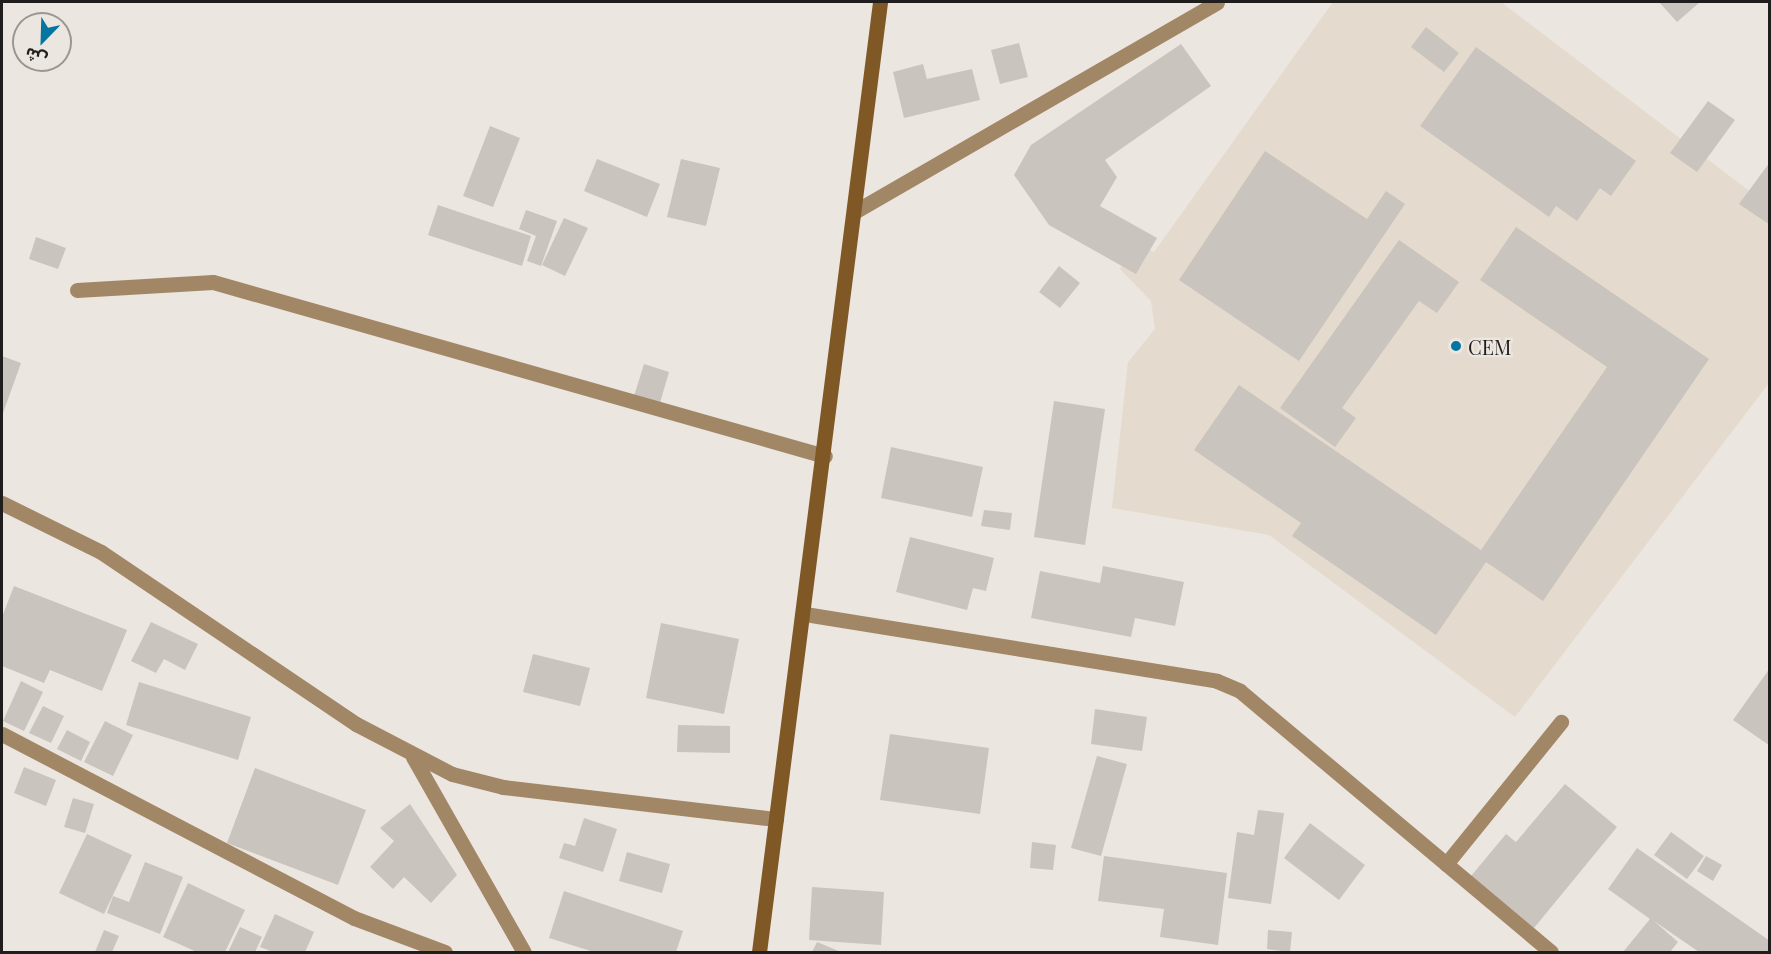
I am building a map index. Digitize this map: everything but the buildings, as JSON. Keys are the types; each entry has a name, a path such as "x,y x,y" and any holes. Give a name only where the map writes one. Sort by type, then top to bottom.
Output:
{"main road":[{"path":"759,952 805,614 880,2"}],"street":[{"path":"854,212 1217,2"},
{"path":"77,290 213,282 825,456"},
{"path":"2,503 100,552 356,724 413,758 503,787 776,819"},
{"path":"805,614 1217,681 1240,691 1551,952"},
{"path":"1446,864 1561,722"},
{"path":"2,734 354,918 445,952"},
{"path":"413,758 524,952"}],"shaded area":[{"name":"CEM","path":"1333,2 1501,2 1769,206 1769,383 1515,717 1269,535 1112,508 1128,362 1155,329 1151,301 1120,269 1134,244 1154,252"}],"place":[{"name":"CEM","path":"1456,346"}]}
